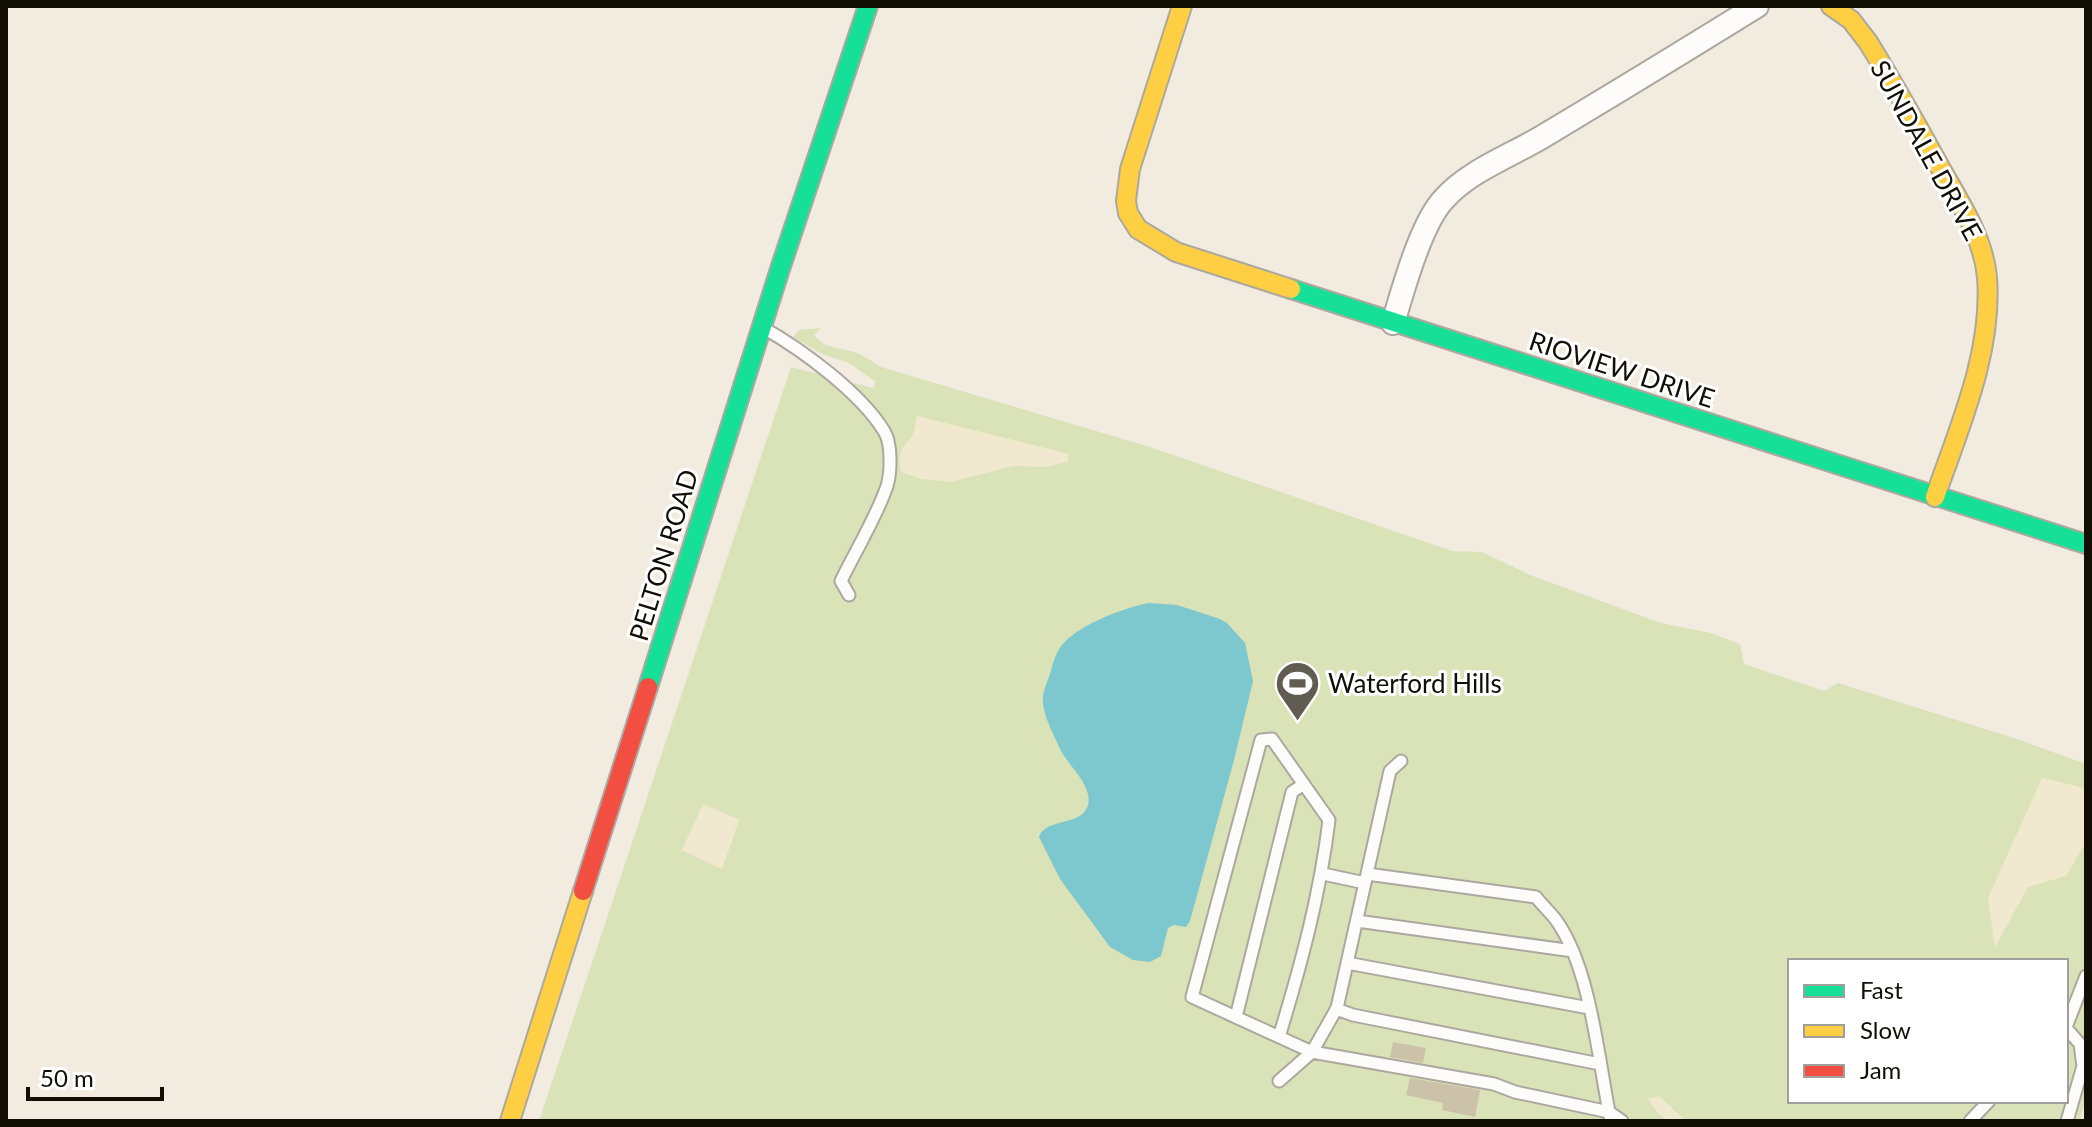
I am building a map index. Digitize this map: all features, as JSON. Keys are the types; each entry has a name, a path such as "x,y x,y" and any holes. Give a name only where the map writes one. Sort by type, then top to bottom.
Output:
{"street":[{"name":"PELTON ROAD","path":"510,1121 762,327 868,6"},
{"name":"RIOVIEW DRIVE","path":"1182,6 1130,169 1125,195 1126,213 1135,228 1144,235 1176,252 2086,544"},
{"path":"1393,323 1407,274 1435,210 1445,197 1468,179 1757,6"},
{"name":"SUNDALE DRIVE","path":"1831,6 1843,10 1866,39 1965,212 1981,248 1986,280 1985,320 1979,360 1935,497"}],"lane":[{"path":"762,327 790,342 815,361 856,398 886,433 888,483 841,581 849,595"},
{"path":"1279,1037 1323,874 1329,820 1272,739 1261,740 1192,997 1236,1017 1279,1037 1312,1052 1494,1084 1622,1121"},
{"path":"1279,1081 1312,1052 1336,1009 1390,771 1401,761"},
{"path":"1236,1017 1292,792 1304,784"},
{"path":"1323,874 1536,897 1557,922 1573,951 1589,1008 1610,1116"},
{"path":"1357,921 1573,951"},
{"path":"1347,963 1589,1008"},
{"path":"2068,1023 2086,976"},
{"path":"1336,1009 1353,1015 1600,1064"},
{"path":"2067,1121 2083,1066 2080,1044 2068,1030"},
{"path":"1970,1121 1987,1103"}],"green space":[{"name":"Waterford Hills","path":"821,328 814,335 823,343 855,352 881,367 1150,447 1452,551 1482,552 1530,575 1661,623 1711,633 1740,644 1744,664 1824,691 1838,683 2086,764 2086,1095 2080,1121 539,1121 791,367 873,388 876,382 849,363 822,354 793,337 799,330"}],"sand":[{"path":"917,416 1069,454 1067,462 1044,467 1013,466 951,482 922,479 901,472 899,460 915,429"},
{"path":"2042,778 2086,791 2086,842 2066,876 2028,887 1995,947 1988,898"},
{"path":"703,804 739,820 722,869 682,850"},
{"path":"1659,1096 1686,1121 1667,1119 1659,1114 1648,1099"}],"water":[{"path":"1149,603 1177,605 1227,623 1245,643 1253,681 1190,921 1186,927 1174,925 1168,928 1161,956 1150,962 1133,960 1110,947 1060,879 1039,837 1049,827 1079,816 1088,805 1089,798 1084,784 1061,751 1044,710 1044,693 1057,654 1065,642 1086,627 1112,614"}],"building":[{"path":"1393,1042 1426,1048 1423,1063 1390,1057"},
{"path":"1410,1078 1480,1090 1475,1117 1442,1110 1443,1103 1406,1095"}],"traffic: fast":[{"path":"648,687 780,269 868,6"},
{"path":"1291,289 2086,544"}],"traffic: slow":[{"path":"1182,6 1130,169 1126,201 1128,213 1138,229 1176,252 1291,289"},
{"path":"1831,6 1851,20 1868,42 1968,216 1984,261 1987,305 1980,361 1964,417 1935,497"},
{"path":"510,1121 583,891"}],"traffic: jam":[{"path":"583,891 648,687"}],"place":[{"name":"Waterford Hills","path":"1297,722"}]}
